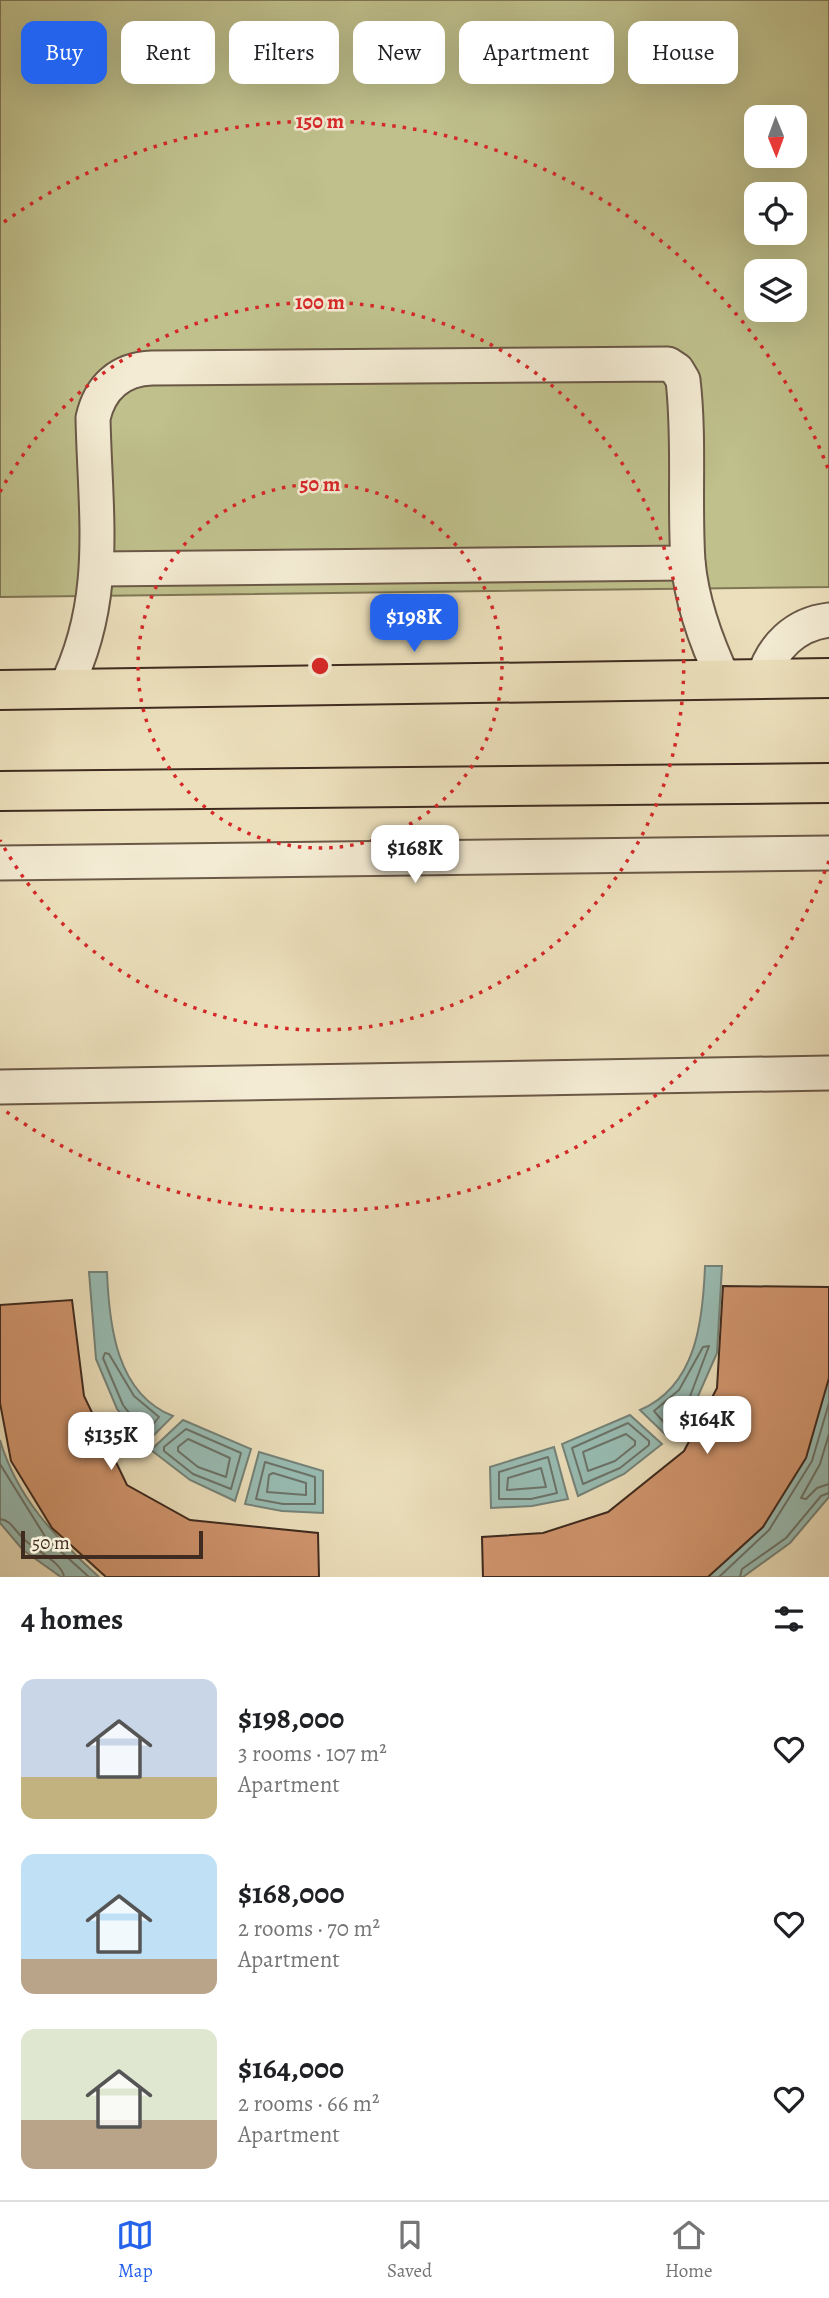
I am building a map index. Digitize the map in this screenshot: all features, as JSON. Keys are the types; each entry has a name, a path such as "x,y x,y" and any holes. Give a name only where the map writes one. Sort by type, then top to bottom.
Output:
{"main road":[{"path":"1,687 65,689 829,678"},
{"path":"0,791 829,783"}],"street":[{"path":"65,689 89,631 97,569 93,418 96,404 112,381 124,373 152,368 668,364 677,370 685,391 688,563 701,626 724,680"},
{"path":"97,569 688,563"},
{"path":"763,679 768,661 791,635 805,626 829,620"},
{"path":"0,863 829,853"},
{"path":"0,1087 829,1073"}],"green space":[{"path":"0,0 829,0 829,587 0,597"}],"water":[{"path":"705,1266 722,1266 717,1353 695,1403 669,1438 640,1410 659,1399 674,1385 685,1368 699,1329"},
{"path":"89,1272 107,1272 114,1335 128,1374 139,1392 154,1406 173,1416 145,1444 117,1409 96,1359"},
{"path":"829,1378 829,1497 790,1543 743,1577 708,1577 763,1527"},
{"path":"630,1415 662,1444 624,1474 578,1496 562,1444"},
{"path":"183,1420 251,1449 235,1501 190,1480 151,1450"},
{"path":"0,1440 16,1480 39,1515 67,1547 99,1577 61,1577 23,1550 0,1523"},
{"path":"554,1447 568,1499 532,1506 491,1508 490,1467"},
{"path":"259,1452 323,1471 323,1513 282,1511 245,1504"}],"building":[{"path":"723,1286 829,1287 829,1378 806,1458 763,1527 708,1577 483,1577 482,1537 543,1533 608,1512 684,1451 717,1388"},
{"path":"72,1300 84,1396 127,1485 190,1520 318,1533 319,1577 106,1577 52,1528 11,1461 0,1403 0,1305"}]}
